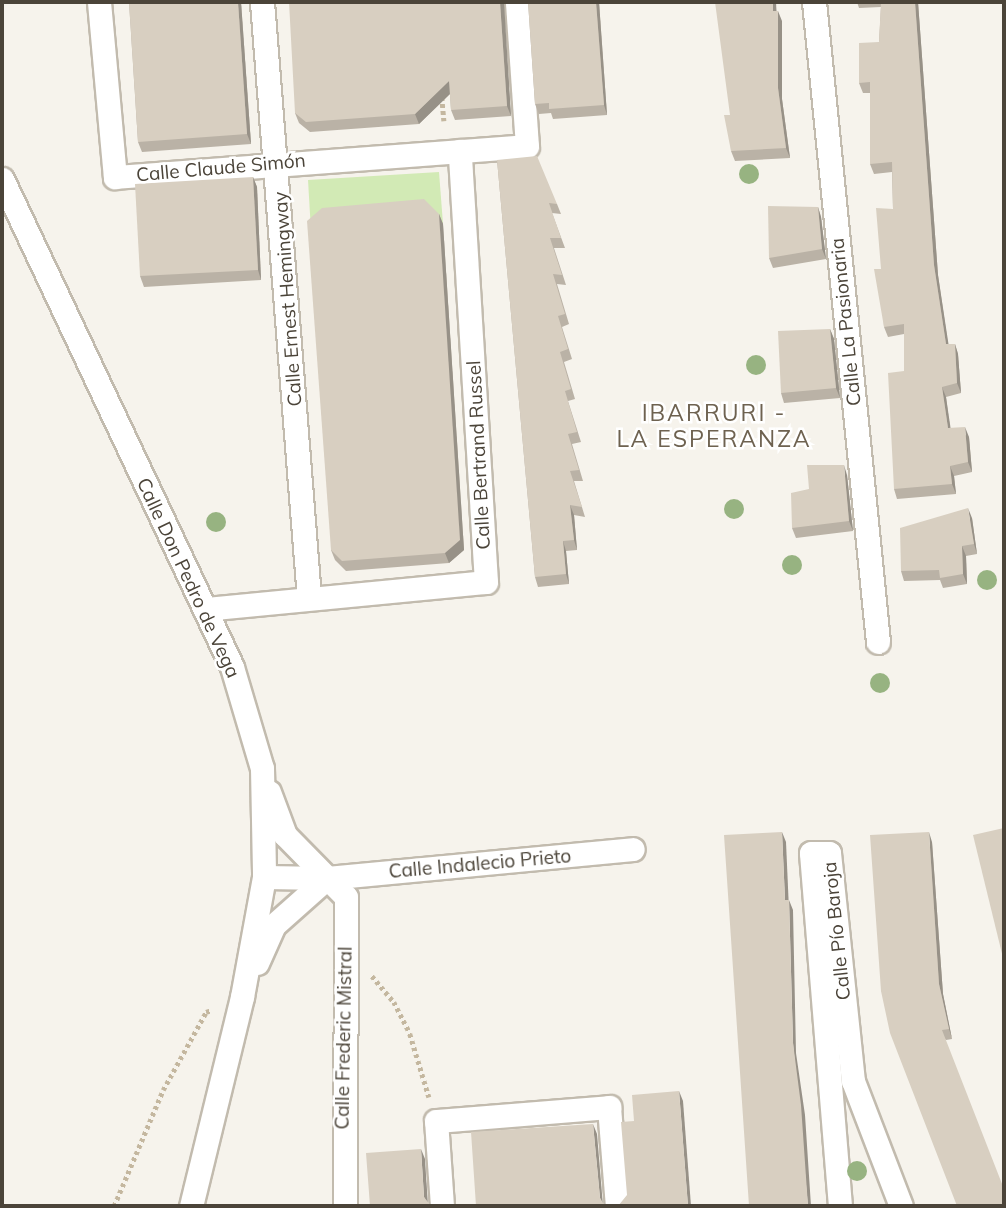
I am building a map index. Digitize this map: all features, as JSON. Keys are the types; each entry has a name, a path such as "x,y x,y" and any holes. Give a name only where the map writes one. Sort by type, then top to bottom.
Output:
{"street":[{"name":"Calle Claude Simón","path":"99,2 115,177 278,162 527,146 517,2"},
{"name":"Calle Ernest Hemingway","path":"262,2 278,162 309,597"},
{"name":"Calle La Pasionaria","path":"814,2 878,642"},
{"name":"Calle Bertrand Russel","path":"309,597 486,582 460,151"},
{"name":"Calle Don Pedro de Vega","path":"2,179 232,667 262,776 264,877 242,997 191,1206"},
{"path":"205,609 309,597"},
{"name":"Calle Frederic Mistral","path":"262,776 285,835 346,897 345,1206"},
{"name":"Calle Indalecio Prieto","path":"264,877 327,878 634,849"},
{"name":"Calle Pío Baroja","path":"840,1206 811,853 829,853 853,1081 901,1206"},
{"path":"242,997 274,925 327,878"},
{"path":"442,1206 436,1121 609,1107 617,1206"}],"path":[{"path":"442,95 444,121"},
{"path":"345,945 394,1002 410,1034 436,1121"},
{"path":"114,1206 163,1090 206,1013 242,997"}],"green space":[{"path":"439,172 443,224 311,231 308,180"}],"building":[{"path":"129,2 238,2 247,134 138,142"},
{"path":"289,2 500,2 507,106 451,110 449,81 415,114 306,122 295,113"},
{"path":"528,2 596,2 604,105 549,109 549,103 535,104"},
{"path":"715,2 773,2 773,11 778,11 778,88 786,148 731,151 724,115 730,115"},
{"path":"881,2 915,2 934,265 946,344 955,344 957,383 942,387 948,428 965,427 968,462 950,466 952,484 894,489 888,373 904,371 904,324 884,327 874,269 881,269 876,208 893,209 892,162 870,164 870,82 859,83 859,43 879,42"},
{"path":"537,156 557,204 549,203 561,238 550,238 562,275 553,274 565,314 558,316 568,349 560,352 571,389 565,391 577,432 568,434 579,470 570,471 582,507 570,505 574,540 563,541 566,574 535,577 497,160"},
{"path":"253,177 258,270 140,276 135,184"},
{"path":"424,199 439,214 460,540 445,553 342,561 331,550 307,221 322,208"},
{"path":"768,206 818,207 822,249 769,258"},
{"path":"830,329 836,388 781,393 778,331"},
{"path":"807,465 844,465 849,521 792,528 791,493 809,489"},
{"path":"968,508 974,544 962,546 963,574 940,578 939,570 901,571 900,528"},
{"path":"1004,828 1004,962 973,835"},
{"path":"782,832 785,900 789,900 793,1043 801,1105 808,1206 749,1206 724,835"},
{"path":"929,832 939,984 949,1029 942,1030 1004,1189 1004,1206 957,1206 890,1033 881,991 870,835"},
{"path":"679,1091 688,1206 618,1206 627,1195 621,1122 634,1121 632,1095"},
{"path":"593,1124 600,1198 605,1206 476,1206 471,1132"},
{"path":"421,1149 424,1197 431,1206 370,1206 366,1153"}],"district":[{"name":"IBARRURI - LA ESPERANZA","path":"714,426"}]}
